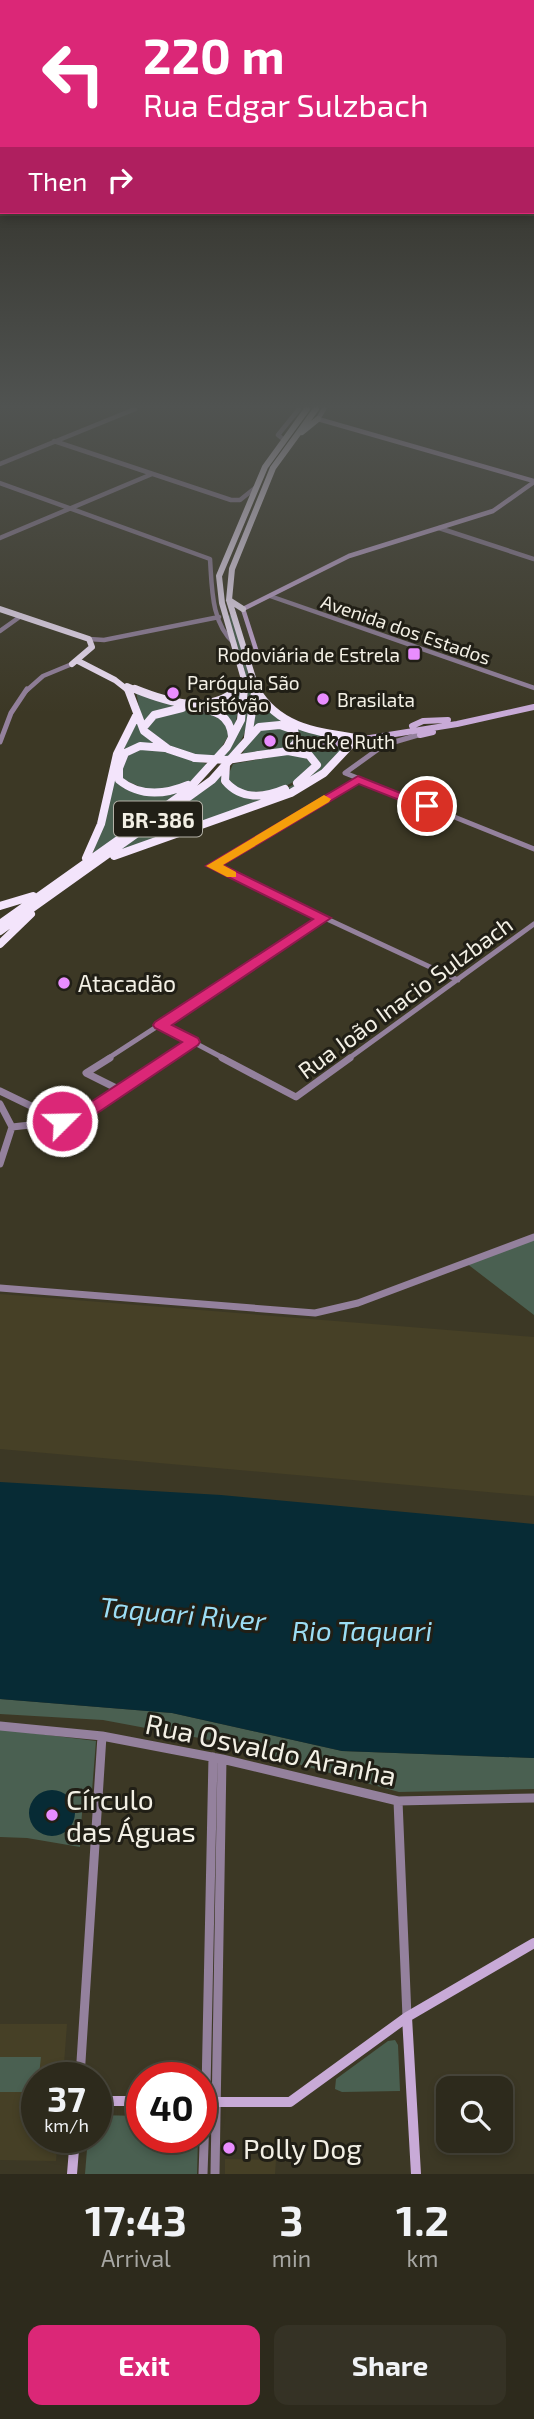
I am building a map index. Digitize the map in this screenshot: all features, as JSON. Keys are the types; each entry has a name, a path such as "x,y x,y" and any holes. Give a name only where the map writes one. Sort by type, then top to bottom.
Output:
{"highway":[{"path":"213,587 246,510"},
{"name":"BR-386","path":"0,924 194,793 226,765 247,738 254,711 255,687 229,600 228,584 256,510"},
{"name":"BR-386","path":"83,869 199,780 232,737 244,709 245,683 222,603 219,576"},
{"path":"229,600 243,608"},
{"path":"0,609 90,645 74,659 75,662"},
{"path":"251,670 259,659"},
{"path":"75,662 104,676"},
{"path":"75,662 166,702 197,704 229,697 245,683"},
{"path":"123,684 132,694 136,716 143,728 166,748"},
{"path":"255,687 265,705 285,720 318,734 357,738"},
{"path":"143,728 148,719 163,711 198,708 226,717 231,724 232,737"},
{"path":"83,869 92,850 117,751 136,716"},
{"path":"247,738 264,725 285,726 294,730 298,739 288,751"},
{"path":"83,869 142,844 290,793 324,773 357,738"},
{"path":"199,780 178,790 159,793 134,789 119,780 121,760 129,750 146,746 166,748 195,758 227,760 288,751 309,755 317,765 303,779 269,795 243,794 229,788 224,778 226,765"},
{"name":"BR-386","path":"0,931 45,895"},
{"path":"0,906 45,895"},
{"path":"0,944 45,895"}],"main road":[{"path":"259,659 243,608 349,556 494,510"},
{"path":"420,730 534,706"},
{"path":"435,726 534,706"},
{"path":"288,751 446,724"},
{"path":"217,2103 290,2102 412,2014 534,1943"},
{"path":"412,2014 407,2032 416,2174"},
{"path":"384,2033 401,2030 407,2032"},
{"path":"72,2174 74,2153"}],"street":[{"path":"0,538 66,510"},
{"path":"79,510 212,560 211,595 227,637 234,643"},
{"path":"439,528 534,559"},
{"name":"Avenida dos Estados","path":"270,596 534,688"},
{"path":"90,645 218,615"},
{"path":"0,631 21,616"},
{"path":"0,742 20,694 42,677 75,662"},
{"path":"420,730 384,745 346,770 346,775 534,849"},
{"path":"358,779 213,866 458,980"},
{"path":"120,1090 86,1073 324,918"},
{"name":"Rua João Inacio Sulzbach","path":"192,1042 296,1097 534,924"},
{"path":"12,1127 75,1120 192,1042 161,1025"},
{"path":"0,1091 62,1121"},
{"path":"0,1104 12,1127 0,1164"},
{"path":"36,1123 39,1111"},
{"path":"0,1288 294,1313 327,1312 534,1237"},
{"name":"Rua Osvaldo Aranha","path":"0,1726 102,1736 217,1758 398,1801 534,1798"},
{"path":"81,2062 102,1736"},
{"path":"217,1758 220,1949 217,2103"},
{"path":"398,1801 412,2014"},
{"path":"206,2062 209,1948 217,1809"},
{"path":"209,1948 220,1949"},
{"path":"207,2033 219,2032"},
{"path":"203,2174 204,2153"},
{"path":"215,2174 216,2153"}],"shaded area":[{"path":"0,1294 534,1337 534,1496 0,1449"},
{"path":"0,2024 67,2024 64,2062 21,2062 21,2153 57,2153 56,2161 0,2160"},
{"path":"225,2159 276,2160 275,2174 225,2174"}],"green space":[{"path":"231,615 247,671 251,705 241,740 230,758 222,758 241,721 248,697 245,674 228,616"},
{"path":"242,688 234,731 233,724 206,712 188,708 142,722 136,691 200,705"},
{"path":"257,693 263,703 282,719 305,730 341,739 293,748 300,738 298,732 290,727 251,731 257,708"},
{"path":"188,709 220,715 230,733 215,758 180,752 148,732 146,725 164,712"},
{"path":"136,721 159,746 129,749 116,769 129,790 188,788 92,856 110,781"},
{"path":"263,727 292,730 295,739 290,747 241,756 255,732"},
{"path":"348,743 330,766 285,793 109,856 199,792 221,772 221,783 231,790 257,794 271,792 299,782 319,768 304,751"},
{"path":"134,749 157,749 207,764 199,777 186,784 150,791 122,779 123,761"},
{"path":"281,755 301,755 315,764 289,784 262,792 240,792 227,778 233,764"},
{"path":"534,1237 534,1315 466,1263"},
{"path":"0,1699 172,1713 342,1751 534,1758 534,1789 399,1792 210,1740 103,1720 0,1714"},
{"path":"0,1729 96,1741 92,1791 83,1796 80,1847 27,1838 0,1837"},
{"path":"395,2040 398,2045 400,2091 342,2092 335,2089 336,2079 388,2041"},
{"path":"0,2057 41,2057 40,2062 21,2062 21,2092 0,2092"},
{"path":"112,2115 126,2116 126,2153 198,2153 197,2174 85,2174 87,2153 112,2153"}],"water":[{"name":"Rio Taquari","path":"0,1482 221,1495 534,1524 534,1758 342,1751 172,1713 0,1699"},
{"name":"Círculo das Águas","path":"52,1790 68,1797 75,1813 68,1829 52,1836 36,1829 29,1813 36,1797"}],"slow traffic":[{"path":"232,874 213,866 324,799"}],"place":[{"name":"Rodoviária de Estrela","path":"414,654"},
{"name":"Paróquia São Cristóvão","path":"173,693"},
{"name":"Brasilata","path":"323,699"},
{"name":"Chuck e Ruth","path":"270,741"},
{"name":"Atacadão","path":"64,983"},
{"name":"Círculo das Águas","path":"52,1815"},
{"name":"Polly Dog","path":"229,2148"}],"route":[{"path":"62,1121 75,1120 192,1042 161,1025 324,918 213,866 358,779 427,806"}],"water label":[{"name":"Taquari River","path":"183,1613"}]}
